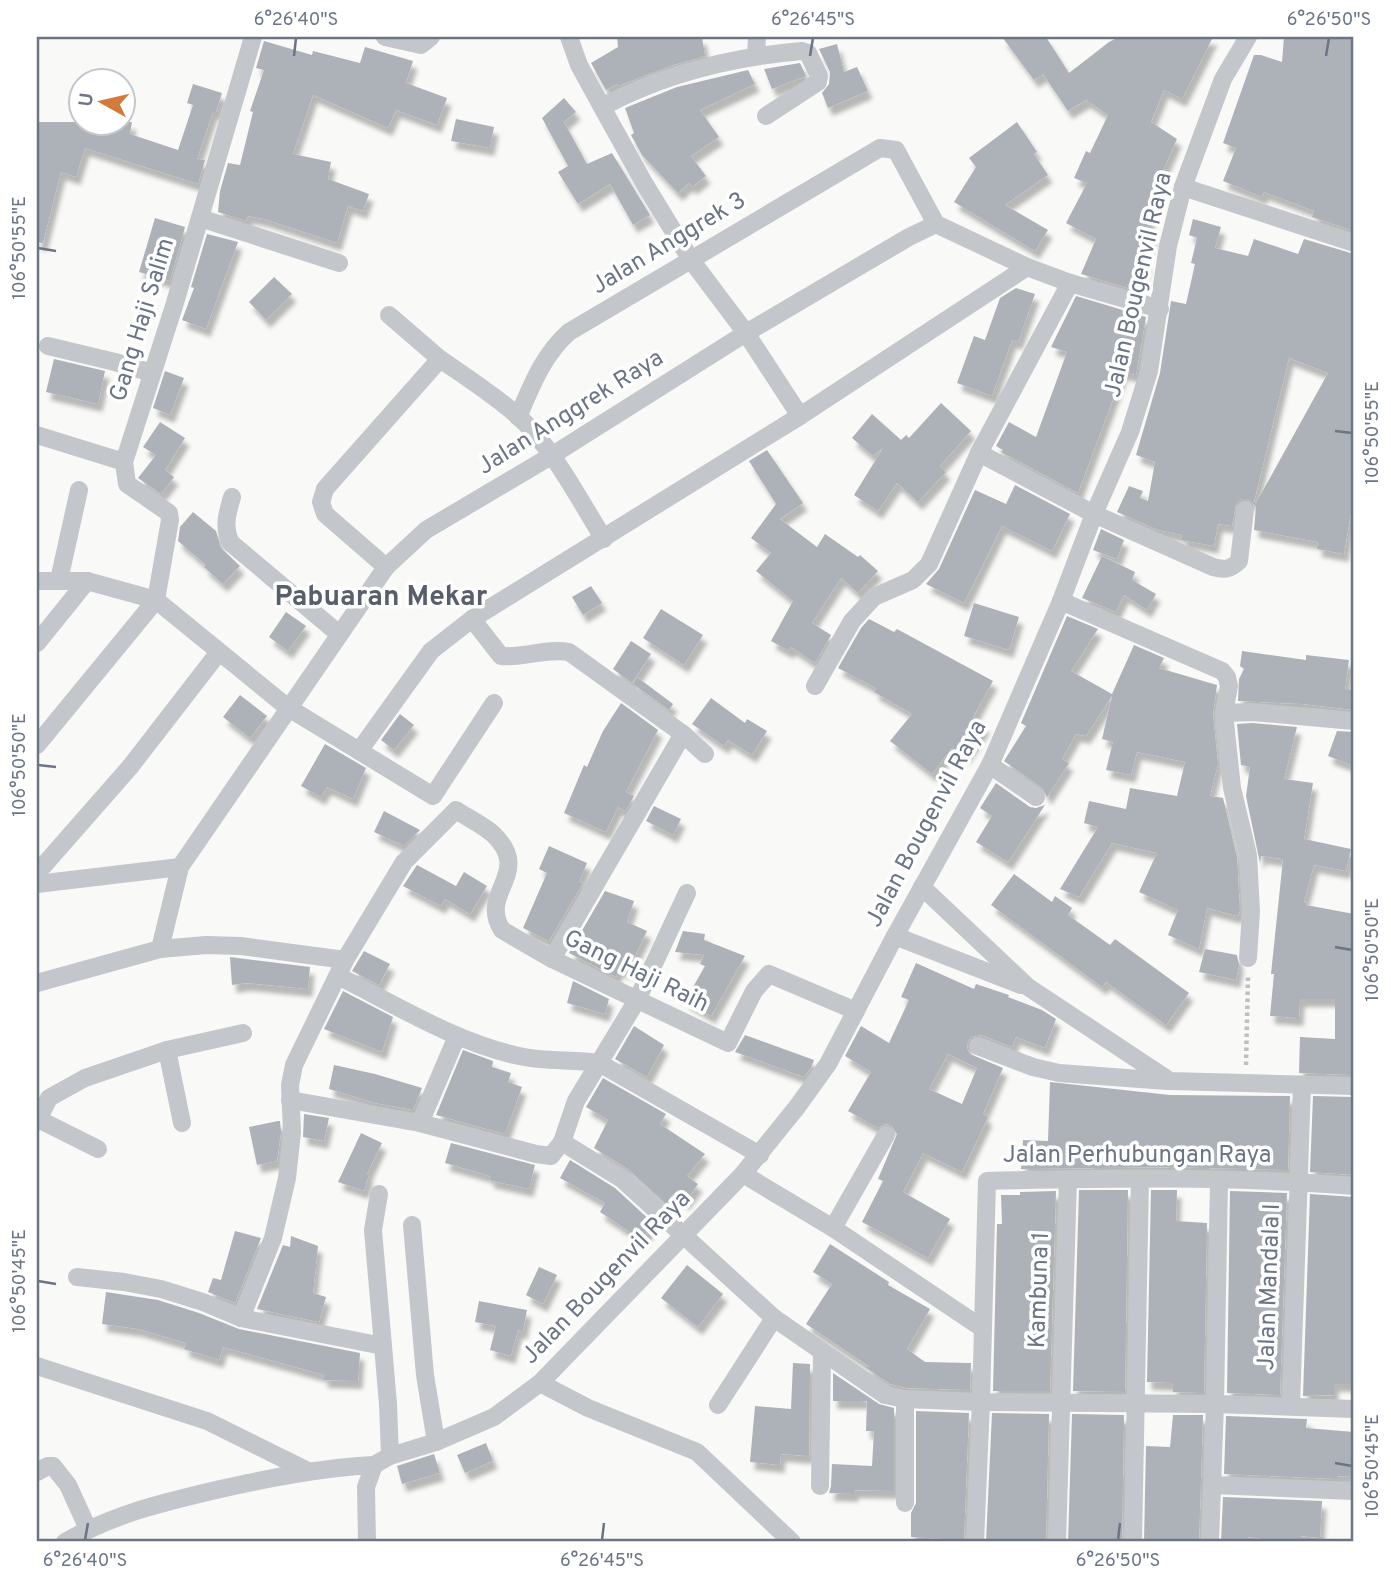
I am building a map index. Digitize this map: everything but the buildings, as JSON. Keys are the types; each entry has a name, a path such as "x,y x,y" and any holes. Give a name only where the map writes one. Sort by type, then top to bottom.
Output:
{"street":[{"name":"Gang Haji Salim","path":"124,462 253,37"},
{"path":"385,37 421,45 431,37"},
{"path":"569,37 579,65 644,183 691,260 746,333 800,416"},
{"path":"756,56 757,37"},
{"name":"Jalan Bougenvil Raya","path":"65,1542 131,1511 308,1471 382,1461 494,1417 540,1383 760,1155 828,1064 990,765 1061,601 1134,420 1149,371 1168,246 1184,187 1223,79 1248,37"},
{"path":"602,107 633,90 679,74 756,56 808,52 819,76 818,82 766,116"},
{"name":"Jalan Anggrek 3","path":"518,417 543,361 554,345 569,332 880,148 896,150 936,224"},
{"path":"1184,187 1354,243"},
{"path":"200,218 339,262"},
{"path":"936,224 1027,267 1070,283 1160,309"},
{"name":"Jalan Anggrek Raya","path":"180,867 386,567 426,530 551,456 746,333 909,237 936,224"},
{"path":"359,751 431,651 472,619 800,416 1027,267"},
{"path":"815,685 852,621 874,597 913,580 929,564 979,453 1070,283"},
{"path":"389,315 440,359 518,417 551,456 604,539"},
{"path":"48,346 152,373"},
{"path":"386,567 325,514 321,502 325,489 440,359"},
{"path":"37,435 124,462 127,484 169,513 170,520 156,600 37,745"},
{"path":"979,453 1094,514 1213,568 1225,570 1239,561 1245,510"},
{"path":"59,580 79,490"},
{"path":"232,497 226,521 227,535 231,543 339,634"},
{"path":"37,581 87,581 156,600 288,707 433,796 494,703"},
{"path":"37,643 87,581"},
{"path":"1061,601 1222,671 1227,677 1229,686 1224,713 1232,788 1248,855 1251,911 1248,958"},
{"path":"472,619 501,656 547,653 555,649 569,652 682,733 705,754"},
{"path":"37,873 130,767 219,652"},
{"path":"1224,713 1252,712 1354,721"},
{"path":"552,959 682,733"},
{"path":"990,765 1036,797"},
{"name":"Gang Haji Raih","path":"341,968 404,862 456,810 494,834 508,856 509,870 494,905 497,922 502,930 552,959 728,1042 754,991 769,974 856,1011"},
{"path":"37,884 180,867 160,949"},
{"path":"922,887 1028,987 1170,1081"},
{"path":"290,1100 420,1123 551,1156 562,1142 576,1101 637,1000 687,893"},
{"path":"895,936 1028,987"},
{"path":"37,982 160,949 206,945 240,946 341,968 457,1036 519,1056 599,1063 760,1155"},
{"path":"242,1318 273,1238 287,1178 292,1143 290,1085 295,1065 341,968"},
{"path":"98,1149 37,1120 49,1098 85,1078 167,1050 243,1033"},
{"path":"420,1123 457,1036"},
{"path":"978,1046 1033,1068 1059,1073 1170,1081 1354,1086"},
{"path":"167,1050 181,1123"},
{"name":"Jalan Mandala I","path":"1291,1406 1302,1084"},
{"path":"833,1228 886,1135"},
{"path":"562,1142 622,1179 774,1318 877,1391 905,1399 981,1402 1215,1404 1354,1409"},
{"path":"743,1174 833,1228 982,1328"},
{"name":"Kambuna 1","path":"1057,1542 1068,1179"},
{"path":"1133,1542 1138,1405 1140,1179"},
{"path":"1210,1542 1219,1180"},
{"name":"Jalan Perhubungan Raya","path":"975,1542 987,1181 1298,1181 1354,1186"},
{"path":"366,1542 366,1487 382,1461 383,1346 373,1230 379,1194"},
{"path":"412,1225 425,1375 436,1442"},
{"path":"77,1277 161,1289 242,1318 383,1346"},
{"path":"718,1405 774,1318"},
{"path":"820,1486 822,1353"},
{"path":"37,1366 207,1421 308,1471"},
{"path":"540,1383 588,1408 697,1452 792,1542"},
{"path":"905,1399 905,1503"},
{"path":"37,1472 53,1466 68,1485 88,1529"},
{"path":"1212,1485 1354,1491"}],"path":[{"path":"1246,1083 1248,958"}],"district":[{"name":"Pabuaran Mekar","path":"381,598"}]}
